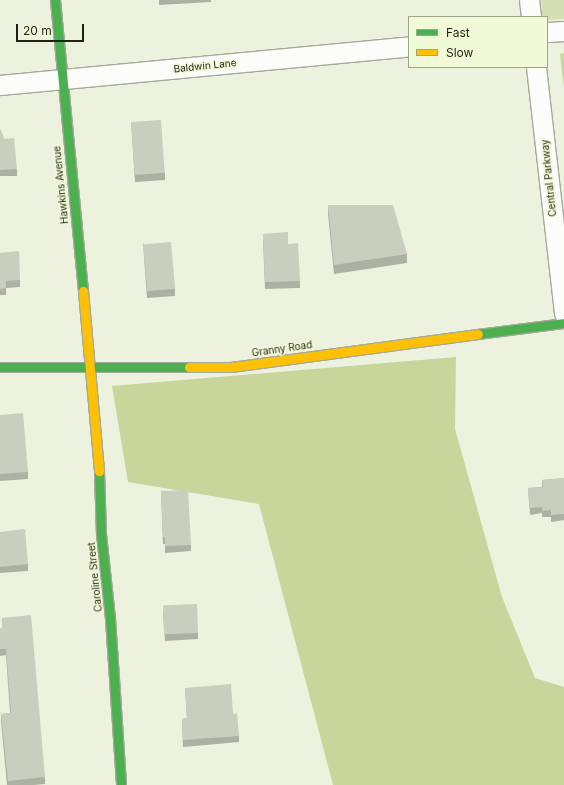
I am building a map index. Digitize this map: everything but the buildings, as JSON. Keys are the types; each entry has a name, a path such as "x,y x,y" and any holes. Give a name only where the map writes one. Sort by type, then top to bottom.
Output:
{"street":[{"name":"Hawkins Avenue","path":"55,0 91,368"},
{"path":"529,0 531,16"},
{"path":"548,32 564,31"},
{"name":"Baldwin Lane","path":"0,85 408,46"},
{"name":"Central Parkway","path":"536,68 564,312"},
{"name":"Granny Road","path":"0,367 231,368 564,323"},
{"name":"Caroline Street","path":"91,368 99,456 101,534 110,618 121,785"}],"green space":[{"path":"541,0 564,0 564,19 548,20 548,16 542,16"},
{"path":"564,53 564,89 560,54"},
{"path":"456,357 455,429 502,597 535,678 564,687 564,785 333,785 259,504 128,482 112,386"}],"traffic: fast":[{"path":"55,0 83,291"},
{"path":"478,334 564,323"},
{"path":"0,367 189,367"},
{"path":"99,471 101,534 110,618 121,785"}],"traffic: slow":[{"path":"83,291 99,471"},
{"path":"189,367 231,367 478,334"}]}
